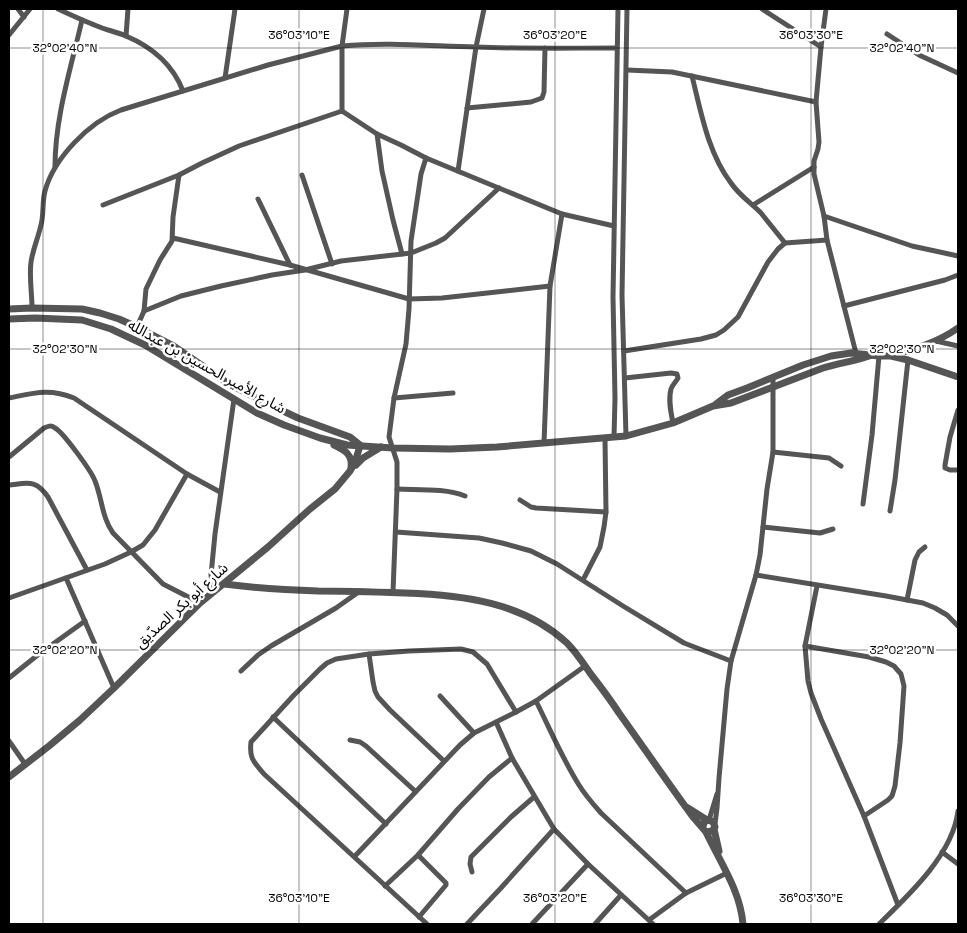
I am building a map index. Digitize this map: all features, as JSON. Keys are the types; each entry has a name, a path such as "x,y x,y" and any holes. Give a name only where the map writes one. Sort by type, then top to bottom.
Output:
{"street":[{"path":"18,9 24,17"},
{"path":"9,35 30,9"},
{"path":"58,9 135,40 155,53 167,63 179,81 182,91"},
{"path":"126,36 128,9"},
{"path":"225,78 235,9"},
{"path":"342,111 342,46 347,9"},
{"path":"458,171 476,47 484,9"},
{"path":"614,437 613,297 618,9"},
{"path":"626,436 622,295 627,9"},
{"path":"762,9 821,47"},
{"path":"826,9 816,102 819,142 814,167 827,240 857,357"},
{"path":"55,167 55,147 58,128 82,20"},
{"path":"887,34 919,55 958,73"},
{"path":"32,308 31,262 42,223 45,191 55,167 80,137 87,130 112,114 268,65 342,46 410,44 476,47 617,48"},
{"path":"467,108 540,100 544,92 545,48"},
{"path":"626,70 672,72 816,102"},
{"path":"692,76 712,147 723,172 732,185 760,213 785,243"},
{"path":"342,111 378,134 426,158 562,214 614,226"},
{"path":"103,205 179,175 239,146 342,111"},
{"path":"378,134 384,179 402,254"},
{"path":"393,592 397,489 396,462 389,437 394,398 406,344 416,203 426,158"},
{"path":"752,205 814,167"},
{"path":"302,174 332,264"},
{"path":"137,327 144,311 146,289 160,260 171,246 179,175"},
{"path":"144,311 181,296 255,279 341,261 411,253 444,238 499,188"},
{"path":"258,199 290,265"},
{"path":"615,201 624,201"},
{"path":"544,443 550,286 562,214"},
{"path":"824,216 912,246 958,256"},
{"path":"173,238 290,265 409,299 442,298 550,286"},
{"path":"624,352 716,335 738,317 771,258 785,243 827,240"},
{"path":"844,306 958,275"},
{"path":"55,308 56,319"},
{"name":"شارع الأمير الحسين بن عبدالله","path":"9,309 82,309 100,313 137,327 172,345 229,384 298,418 350,437 360,446"},
{"name":"شارع الأمير الحسين بن عبدالله","path":"9,319 82,320 111,329 145,345 257,413 284,426 320,438 347,445 360,446 450,449 626,436 673,423 714,406 731,403 773,386 857,357 891,356 958,377"},
{"path":"891,356 936,341 958,328"},
{"path":"936,341 958,346"},
{"name":"شارع الأمير الحسين بن عبدالله","path":"714,406 728,395 831,356 843,354 857,357"},
{"path":"863,504 872,435 875,355"},
{"path":"890,511 908,360"},
{"path":"625,378 677,374 678,378 671,389 670,395 673,423"},
{"path":"709,825 719,789 727,689 732,661 760,555 772,452 773,378"},
{"path":"9,398 54,392 74,398 187,474 220,492"},
{"path":"394,398 454,393"},
{"path":"213,592 211,575 220,492 234,399"},
{"path":"958,410 945,465 947,469 958,470"},
{"path":"9,457 44,428 49,426 56,428 94,477 110,529 163,584 200,602"},
{"path":"320,438 346,452 352,460 350,471"},
{"path":"582,580 600,547 606,512 605,438"},
{"name":"شارع أبو بكر الصدّيق","path":"9,776 69,730 200,602 224,584 335,489 356,462 360,446"},
{"path":"350,471 363,458 381,447"},
{"path":"772,452 829,458 841,466"},
{"path":"9,598 87,570 131,552 143,545 150,537 187,474"},
{"path":"9,485 30,483 41,488 48,497 87,570"},
{"path":"397,489 449,491 465,496"},
{"path":"520,500 536,508 606,512"},
{"path":"763,527 820,533 833,529"},
{"path":"396,532 479,538 531,551 557,564 684,643 732,661"},
{"path":"907,600 915,560 918,552 925,547"},
{"path":"756,575 922,603 947,615 958,626"},
{"path":"66,578 114,688"},
{"path":"224,584 289,590 393,592 456,596 507,608 536,621 556,634 586,666 686,807 696,812 709,825 738,898 744,924"},
{"path":"818,586 805,646 806,667 811,694 864,816 898,905"},
{"path":"241,671 258,654 361,591"},
{"path":"9,678 39,654 86,622"},
{"path":"805,646 869,657 894,666 901,674 904,686 895,786 892,796 888,800 864,816"},
{"path":"427,924 264,774 250,756 251,742 327,663 336,659 369,654 461,649 473,652 487,664 516,712"},
{"path":"369,654 373,682 378,697 444,761"},
{"path":"355,856 444,761 474,733 536,701 586,666"},
{"path":"440,696 474,733"},
{"path":"536,701 579,786 616,828 686,893"},
{"path":"273,717 386,824"},
{"path":"496,722 512,758 554,829 588,864 651,922 686,893 727,873"},
{"path":"350,740 360,742 366,746 415,791"},
{"path":"9,741 25,764"},
{"path":"385,886 418,854 458,808 489,777 512,758"},
{"path":"472,872 471,857 505,822 534,797"},
{"path":"879,924 924,878 952,834 958,811"},
{"path":"467,924 554,829"},
{"path":"942,852 958,864"},
{"path":"418,854 446,883 419,917"},
{"path":"532,924 588,864"},
{"path":"595,924 621,895"}]}
